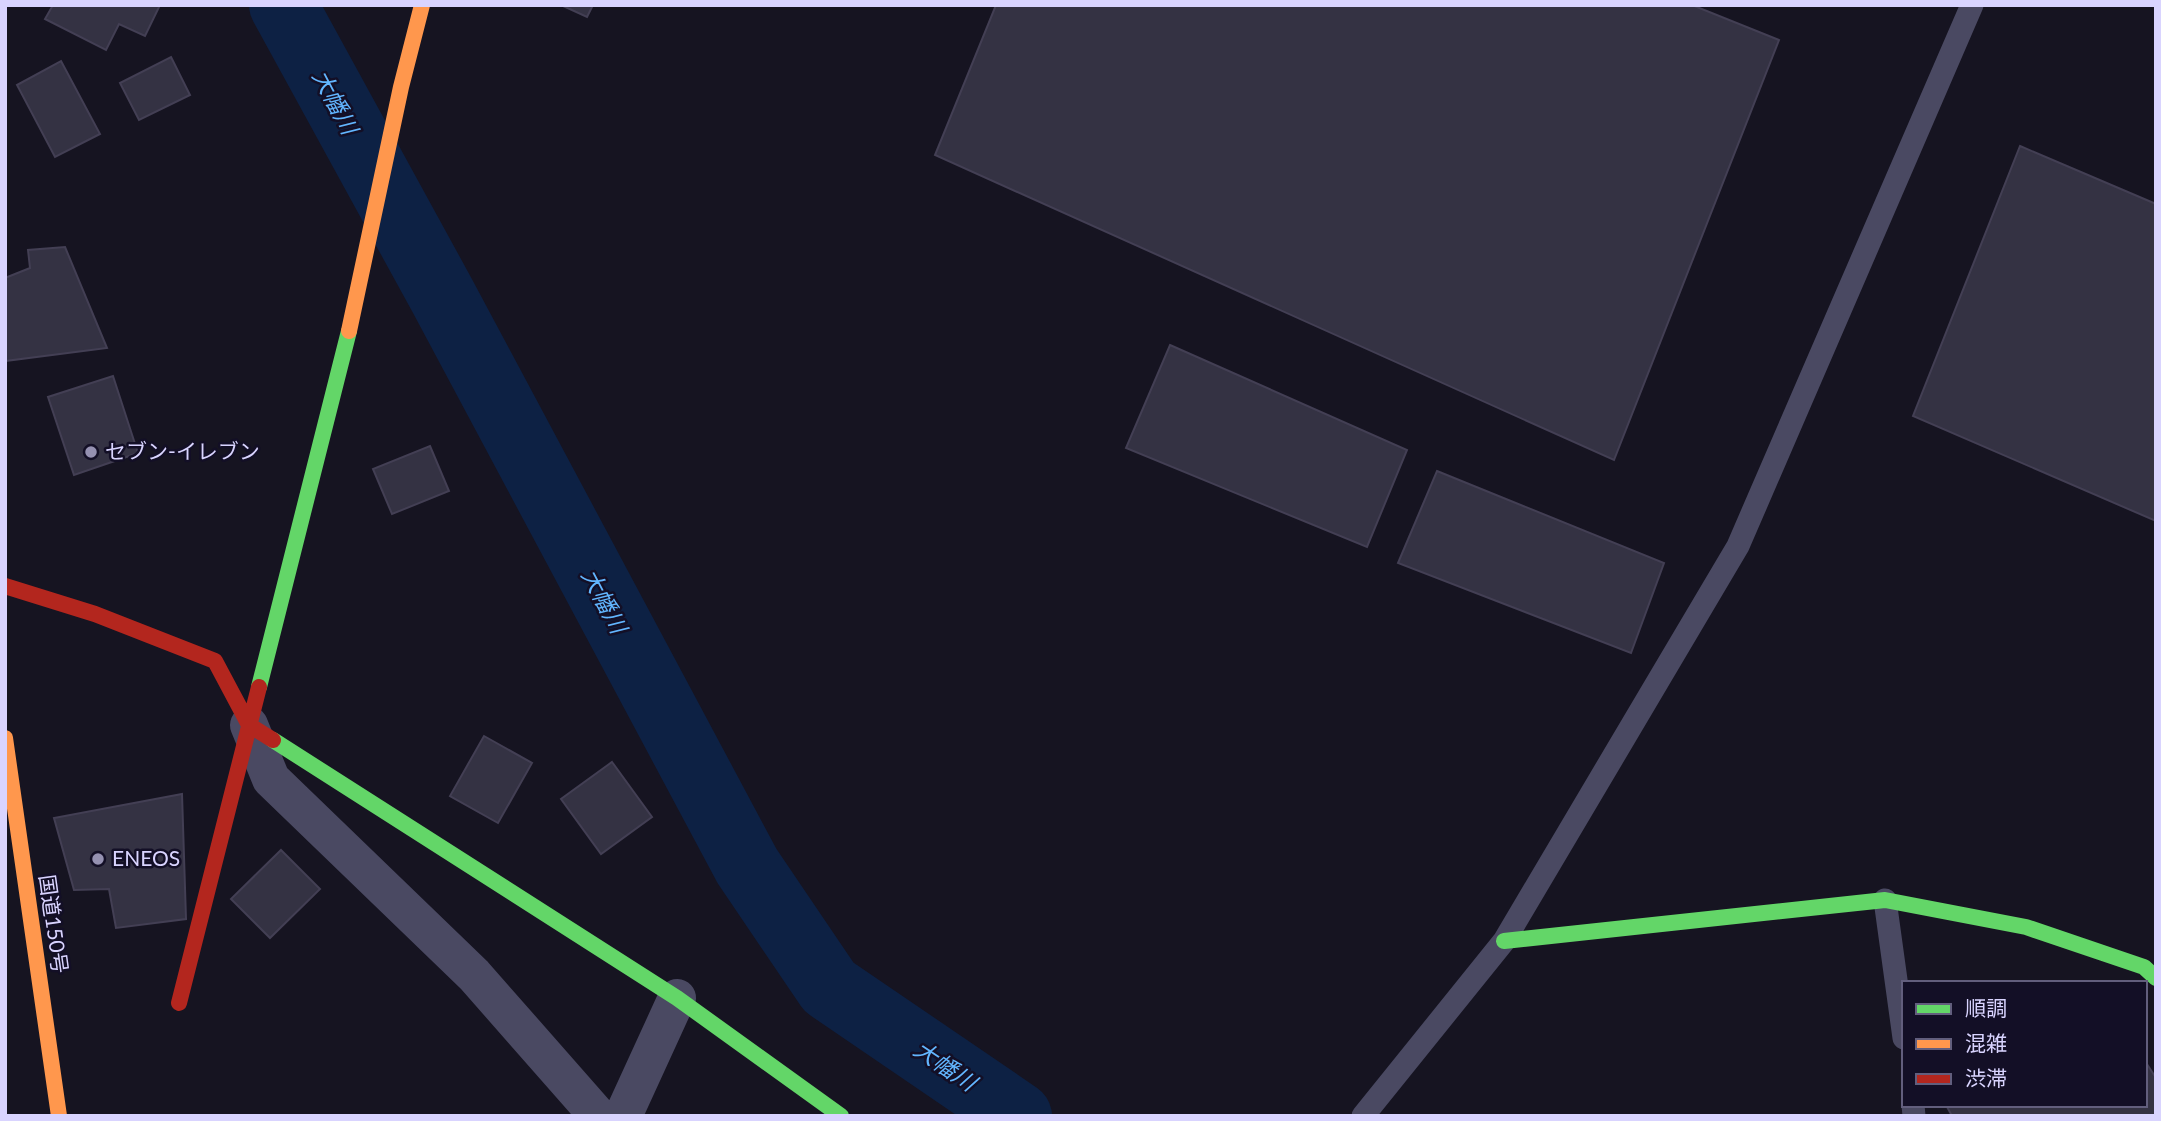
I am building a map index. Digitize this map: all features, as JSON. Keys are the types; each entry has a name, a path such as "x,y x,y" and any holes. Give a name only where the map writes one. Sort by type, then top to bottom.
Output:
{"main road":[{"path":"179,1003 353,313 401,87 422,5"},
{"path":"5,586 95,614 215,661 249,725 677,998 841,1116"},
{"name":"国道150号","path":"5,738 59,1116"},
{"path":"1504,941 1885,900 2026,927 2144,967 2156,978"}],"street":[{"path":"249,725 271,779 474,975 598,1116"},
{"path":"623,1116 677,998"}],"lane":[{"path":"1363,1116 1504,941 1738,546 1972,5"},
{"path":"1885,900 1902,1023"}],"building":[{"path":"53,5 160,5 145,36 119,24 106,50 45,19"},
{"path":"561,5 593,5 587,17"},
{"path":"996,5 1692,5 1779,40 1614,460 935,155"},
{"path":"171,57 190,95 139,120 120,83"},
{"path":"61,61 100,134 55,157 17,85"},
{"path":"2020,146 2156,204 2156,521 1913,416"},
{"path":"65,247 107,348 5,361 5,278 30,268 28,250"},
{"path":"1170,345 1407,450 1367,547 1126,448"},
{"path":"113,376 138,453 74,475 48,397"},
{"path":"430,446 449,491 392,514 373,469"},
{"path":"1437,471 1664,563 1631,653 1398,563"},
{"path":"484,736 532,763 498,823 450,796"},
{"path":"612,762 652,817 601,854 561,799"},
{"path":"182,794 186,919 116,928 109,889 74,890 54,818"},
{"path":"281,850 320,889 270,938 231,899"},
{"path":"2147,1064 2156,1078 2156,1116 1952,1116 1947,1107 2147,1107"}],"waterway":[{"name":"大幡川","path":"283,5 443,297 747,866 829,987 1018,1116"}],"traffic: fast":[{"path":"259,687 349,331"},
{"path":"273,740 677,998 841,1116"},
{"path":"1504,941 1885,900 2026,927 2144,967 2156,978"}],"traffic: slow":[{"path":"349,331 401,87 422,5"},
{"path":"5,738 59,1116"}],"traffic: jam":[{"path":"5,586 95,614 215,661 249,725 273,740"},
{"path":"179,1003 259,687"}],"place":[{"name":"セブン-イレブン","path":"91,452"},
{"name":"ENEOS","path":"98,859"}]}
